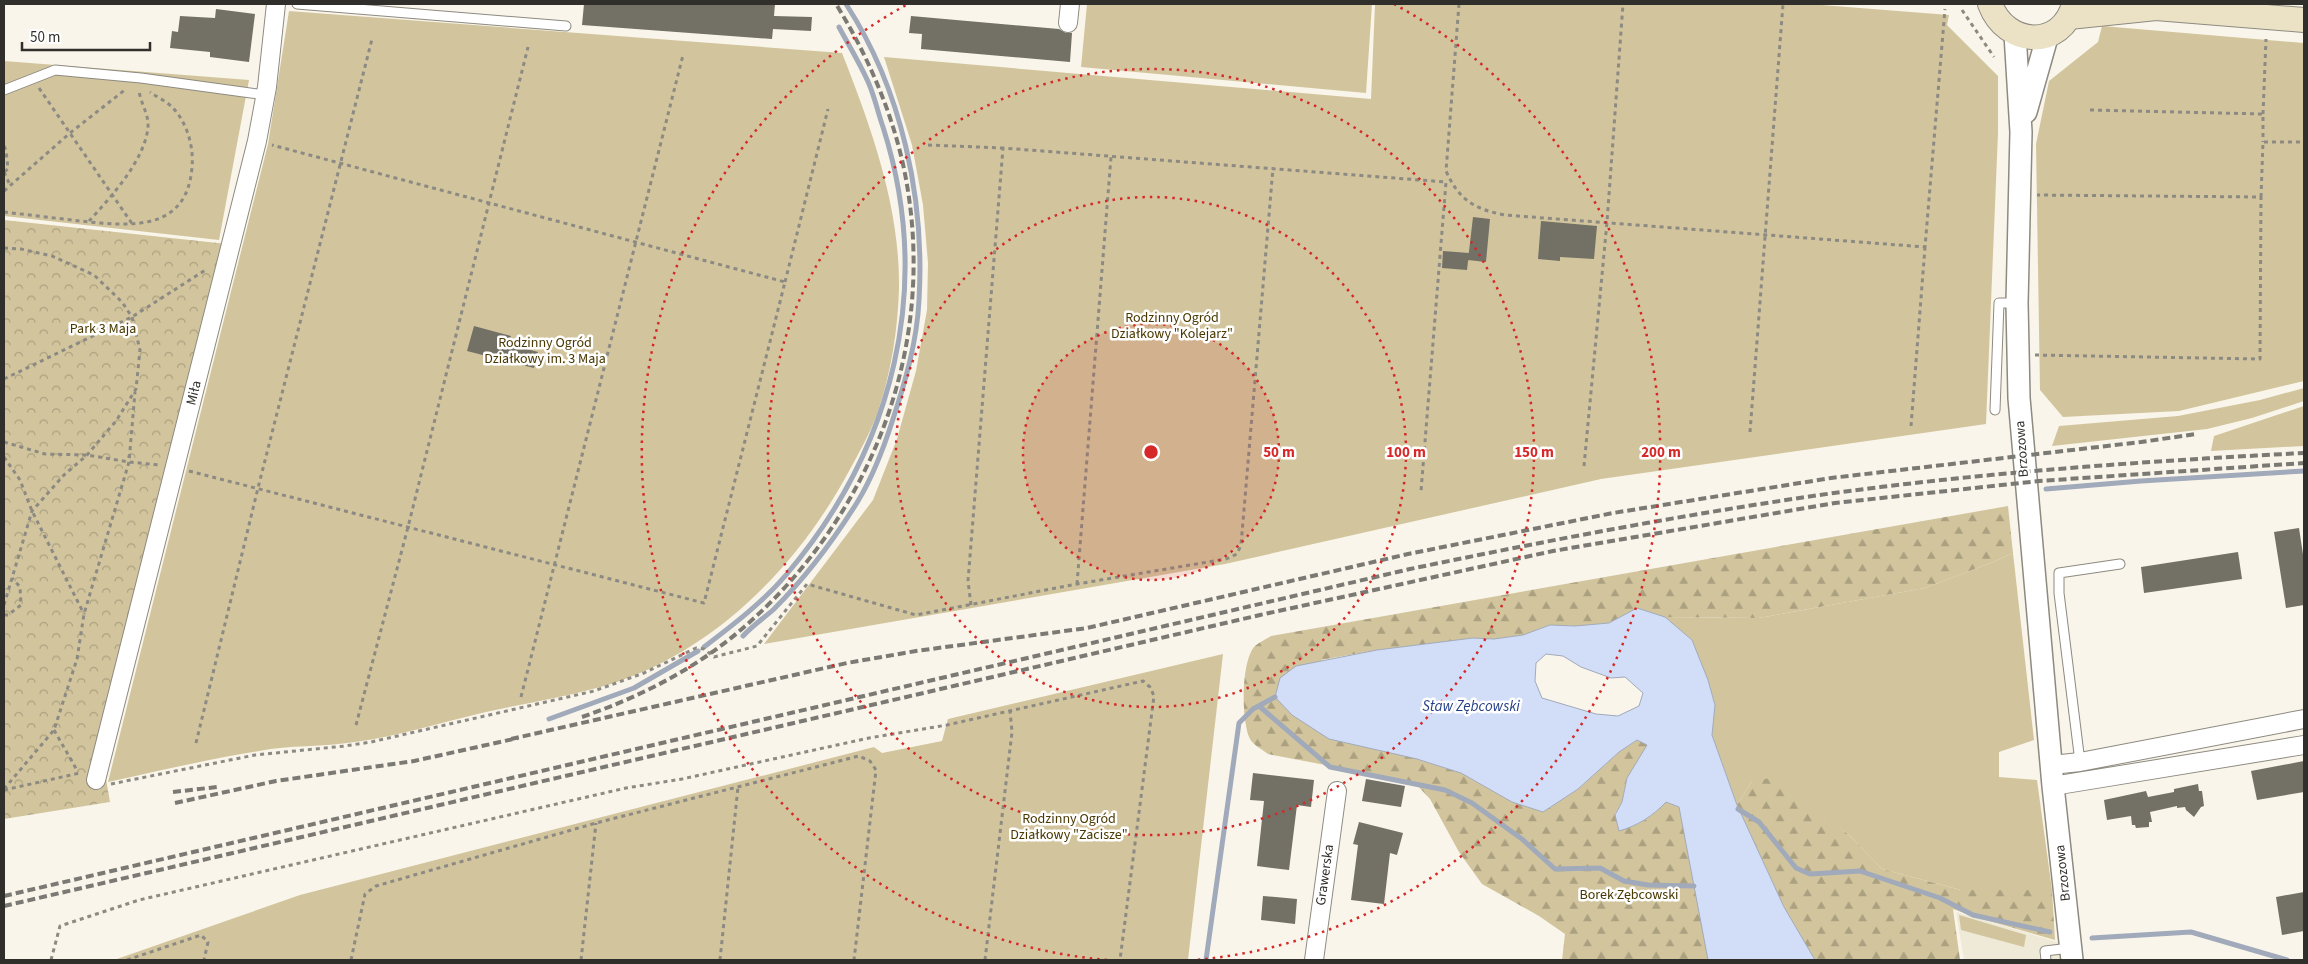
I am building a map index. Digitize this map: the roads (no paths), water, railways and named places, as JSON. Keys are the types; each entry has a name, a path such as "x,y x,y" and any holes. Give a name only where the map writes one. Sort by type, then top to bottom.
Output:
{"main road":[{"path":"1990,4 1994,15 2003,26 2015,34 2026,37 2048,34 2060,27 2071,10 2148,6 2304,20"}],"street":[{"name":"Miła","path":"96,780 181,468 228,256 257,141 266,95 276,4"},
{"path":"1068,23 1070,4"},
{"name":"Brzozowa","path":"2015,34 2021,132 2016,303 2017,373 2053,786 2071,954"},
{"name":"Brzozowa","path":"2021,132 2048,34"},
{"path":"2052,765 2080,762 2304,719"},
{"path":"2053,786 2304,745"},
{"name":"Grawerska","path":"1314,960 1337,791"}],"lane":[{"path":"297,4 566,26"},
{"path":"4,90 55,70 141,78 266,95"},
{"path":"1995,410 1999,304 2016,303"},
{"path":"2080,762 2059,593 2059,574 2120,564"},
{"path":"2046,960 2045,951 2071,954"}],"water":[{"name":"Staw Zębcowski","path":"1637,608 1665,617 1692,640 1708,680 1715,705 1712,735 1737,805 1784,907 1815,960 1708,960 1679,807 1666,802 1644,820 1619,831 1615,815 1622,802 1627,778 1647,745 1637,740 1619,752 1578,789 1543,812 1512,802 1461,773 1417,759 1329,739 1292,715 1275,697 1280,678 1296,666 1377,650 1473,638 1494,639 1523,635 1550,625 1575,626 1609,623","holes":["1546,654 1563,656 1581,667 1611,678 1625,677 1643,693 1639,706 1618,716 1596,714 1542,698 1535,681 1536,663"]}],"waterway":[{"path":"743,636 774,609 808,571 858,501 881,453 897,407 910,362 916,331 920,262 918,223 906,146 882,72 846,4"},
{"path":"704,647 768,595 786,575 823,526 854,474 878,420 894,363 903,306 905,247 898,187 871,89 839,27"},
{"path":"2046,489 2304,471"},
{"path":"549,719 634,688 698,651"},
{"path":"1206,960 1239,723 1253,709 1275,697"},
{"path":"1259,706 1330,767 1445,790 1472,803 1522,839 1555,869 1600,868 1624,881 1648,885 1694,886"},
{"path":"1738,809 1759,822 1796,868 1810,874 1860,871 1940,898 1973,915 2050,932"},
{"path":"2092,938 2191,932 2287,960"}],"railway":[{"path":"582,717 646,691 667,680 707,656 743,628 787,585 825,537 857,486 882,431 900,373 911,314 914,253 908,191 897,142 881,94 861,48 836,4"},
{"path":"511,739 847,663 916,651 1087,628 1408,554 1613,513 1831,478 2196,434"},
{"path":"4,896 1410,569 1568,537 1728,509 1834,493 1951,479 2069,468 2304,453"},
{"path":"4,906 1260,615 1553,551 1835,503 2039,481 2304,463"},
{"path":"175,803 276,781 414,761 518,738"},
{"path":"173,792 217,787"}],"park label":[{"name":"Rodzinny Ogród Działkowy \"Kolejarz\"","path":"1172,326"},
{"name":"Park 3 Maja","path":"103,329"},
{"name":"Rodzinny Ogród Działkowy im. 3 Maja","path":"545,352"},
{"name":"Rodzinny Ogród Działkowy \"Zacisze\"","path":"1069,828"},
{"name":"Borek Zębcowski","path":"1629,895"}]}
